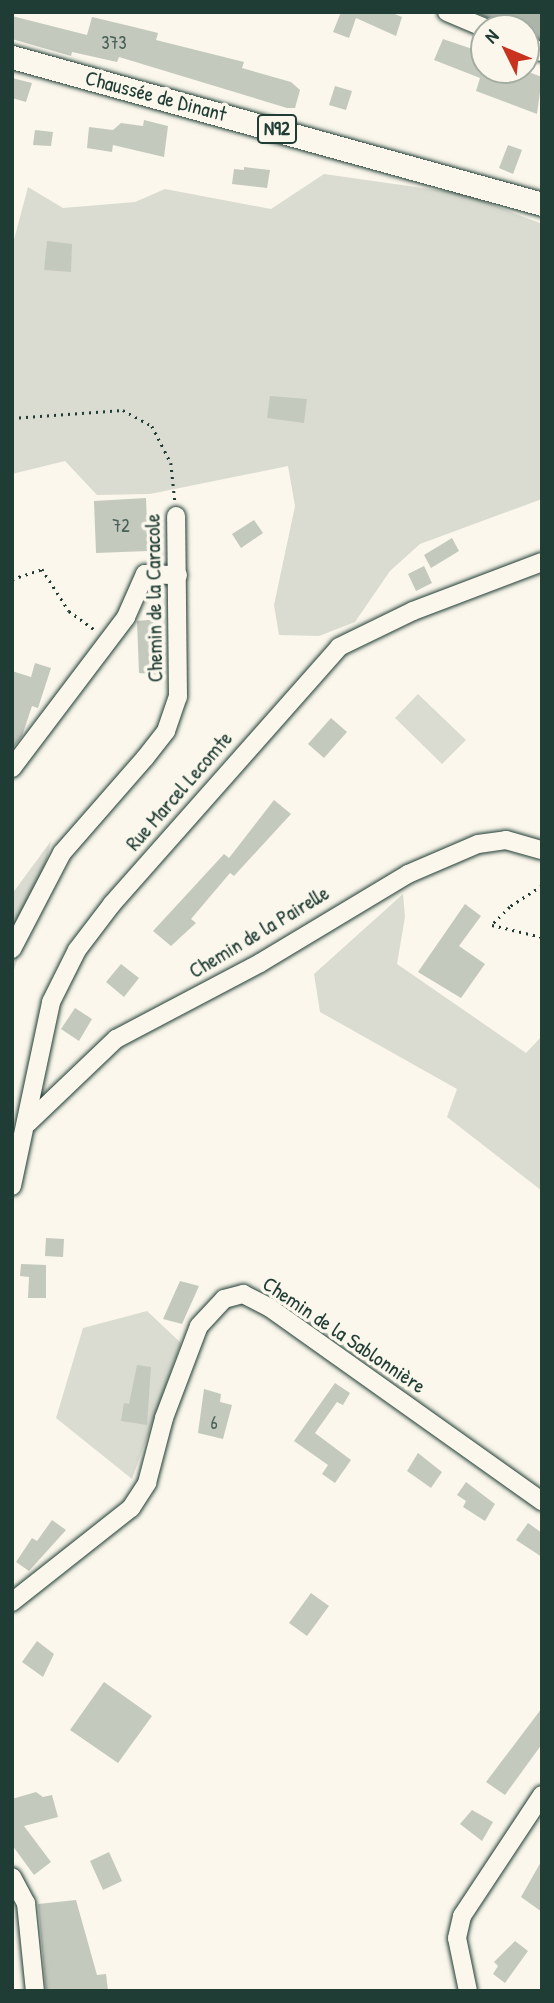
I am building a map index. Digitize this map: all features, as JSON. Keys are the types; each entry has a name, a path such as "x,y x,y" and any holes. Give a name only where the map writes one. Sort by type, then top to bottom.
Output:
{"main road":[{"name":"Chaussée de Dinant","path":"12,57 542,204"}],"street":[{"path":"447,12 470,22"},
{"name":"Chemin de la Caracole","path":"12,949 62,853 166,731 178,697 176,516"},
{"name":"Rue Marcel Lecomte","path":"12,1186 28,1123 51,1003 77,950 319,666 364,632 542,562"},
{"path":"12,768 110,637 145,575 178,575"},
{"name":"Chemin de la Pairelle","path":"28,1123 116,1039 260,963 408,874 478,844 506,840 542,850"},
{"name":"Chemin de la Sablonnière","path":"12,1602 131,1508 147,1483 164,1418 200,1326 224,1299 243,1294 270,1308 542,1501"},
{"path":"468,1991 457,1937 462,1916 542,1795"},
{"path":"12,1877 26,1903 35,1991"}],"path":[{"name":"Chemin de la Caracole","path":"12,418 123,410 152,426 171,463 176,516"},
{"path":"12,579 41,569 69,611 110,637"},
{"path":"542,886 510,907 492,925 542,937"}],"shaded area":[{"path":"474,12 542,12 542,41 540,14"},
{"path":"324,174 465,194 542,224 542,499 420,544 390,571 355,622 319,636 279,635 274,605 295,506 288,466 150,494 97,495 65,461 12,474 12,247 28,187 63,208 135,202 165,189 271,209"},
{"path":"418,694 466,740 442,764 395,718"},
{"path":"51,841 39,893 12,976 12,894"},
{"path":"403,894 405,917 397,964 526,1053 542,1036 542,1191 447,1117 457,1089 320,1012 314,974"},
{"path":"147,1311 181,1343 132,1479 56,1418 83,1328"}],"building":[{"path":"341,12 390,12 402,17 396,36 356,18 349,38 333,32"},
{"path":"12,16 87,35 92,17 158,33 156,40 244,62 242,68 291,82 300,90 295,108 287,108 119,57 117,62 72,52 71,56 12,39"},
{"path":"443,39 470,48 470,74 434,60"},
{"path":"540,76 542,77 537,114 476,91 478,84 540,84"},
{"path":"12,78 32,83 26,102 12,98"},
{"path":"335,86 352,91 346,110 329,105"},
{"path":"144,120 168,126 164,157 113,145 112,152 87,148 89,127 113,130 121,123 143,126"},
{"path":"35,130 53,132 51,146 33,145"},
{"path":"508,145 522,150 513,174 499,168"},
{"path":"244,167 270,170 267,188 232,184 234,169 244,170"},
{"path":"47,241 72,244 71,272 44,270"},
{"path":"270,396 307,399 304,423 267,418"},
{"path":"146,498 148,551 96,553 94,501"},
{"path":"254,520 263,533 241,548 232,534"},
{"path":"452,538 459,551 431,568 424,555"},
{"path":"424,566 432,583 416,591 408,574"},
{"path":"158,619 161,675 139,673 137,621"},
{"path":"35,663 51,668 38,708 32,706 22,736 12,749 12,671 31,677"},
{"path":"331,718 347,732 324,758 308,744"},
{"path":"274,800 291,814 234,876 230,873 191,919 196,923 171,946 153,931 224,854 229,858"},
{"path":"465,904 481,916 459,946 485,964 461,998 418,972"},
{"path":"121,964 139,978 124,997 106,982"},
{"path":"75,1008 92,1019 79,1041 61,1029"},
{"path":"46,1238 64,1239 63,1257 45,1256"},
{"path":"21,1264 46,1265 46,1298 28,1298 29,1277 20,1276"},
{"path":"180,1281 199,1286 182,1324 163,1319"},
{"path":"137,1365 151,1367 147,1425 121,1421 124,1403 129,1404"},
{"path":"335,1383 350,1393 343,1405 337,1402 315,1433 351,1460 335,1483 322,1474 328,1465 294,1441"},
{"path":"204,1389 221,1394 220,1402 232,1405 223,1439 198,1433"},
{"path":"418,1453 442,1472 431,1488 407,1471"},
{"path":"466,1482 495,1504 485,1521 463,1507 466,1501 457,1495"},
{"path":"52,1520 66,1530 29,1571 16,1562 32,1538 37,1541"},
{"path":"528,1523 542,1533 542,1557 516,1540"},
{"path":"311,1593 329,1606 307,1636 289,1623"},
{"path":"37,1641 54,1654 43,1677 22,1662"},
{"path":"104,1682 152,1716 118,1763 70,1730"},
{"path":"542,1708 542,1744 505,1795 486,1782"},
{"path":"36,1792 43,1797 52,1795 58,1817 24,1826 51,1862 34,1875 12,1845 12,1799"},
{"path":"472,1810 493,1822 482,1841 460,1824"},
{"path":"109,1852 122,1881 103,1890 90,1861"},
{"path":"542,1860 542,1912 521,1897"},
{"path":"76,1900 97,1975 106,1974 108,1991 46,1991 38,1904"},
{"path":"515,1941 528,1951 505,1983 493,1974 498,1966 494,1962"}]}
